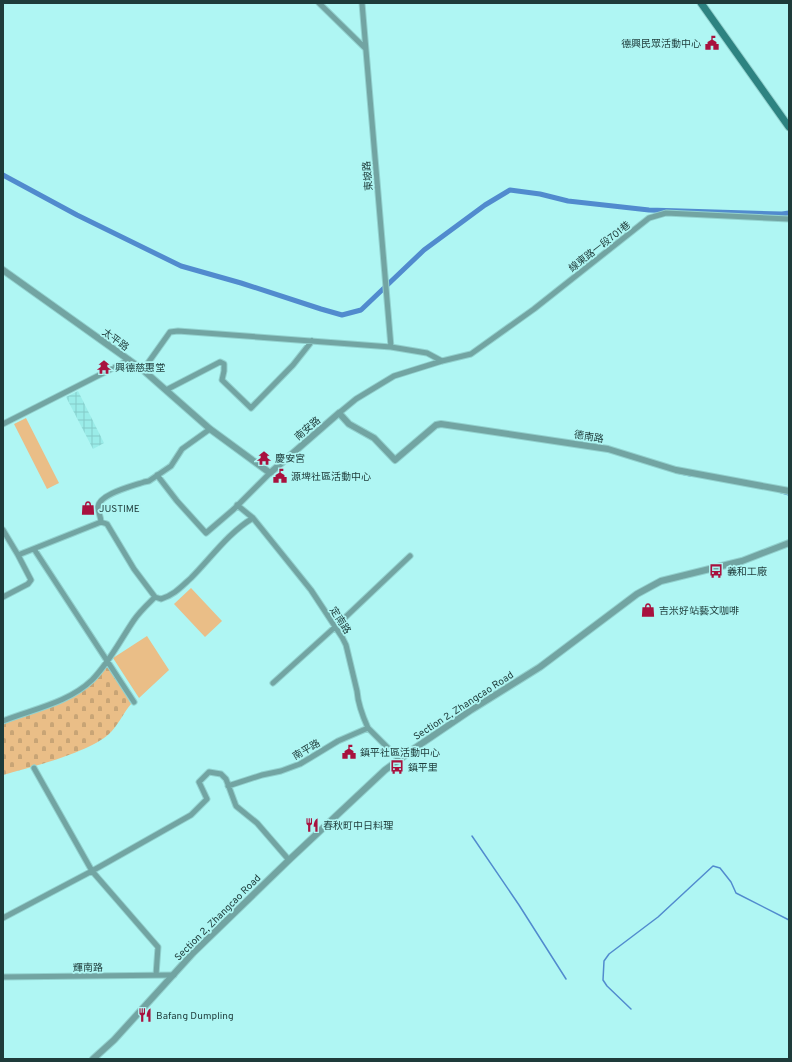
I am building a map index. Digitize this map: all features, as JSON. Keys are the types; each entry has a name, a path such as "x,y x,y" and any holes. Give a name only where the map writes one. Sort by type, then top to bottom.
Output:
{"main road":[{"path":"701,3 789,127"}],"street":[{"path":"319,3 366,48"},
{"name":"東坡路","path":"362,3 391,347"},
{"name":"線東路一段701巷","path":"339,414 356,398 394,376 442,361 471,354 534,309 649,218 666,213 789,219"},
{"name":"太平路","path":"3,270 143,370 210,428 270,473"},
{"path":"143,370 170,332 178,331 391,347 427,354 442,361"},
{"path":"166,390 220,362 224,364 222,380 251,408 293,365 312,341"},
{"path":"3,424 129,360"},
{"name":"德南路","path":"339,414 349,424 374,438 395,460 436,425 441,424 608,449 676,470 789,492"},
{"name":"南安路","path":"270,473 339,414"},
{"path":"101,522 98,507 101,500 109,495 149,481 171,466 182,449 210,428"},
{"path":"157,475 177,501 206,533 270,473"},
{"name":"定南路","path":"237,505 253,518 310,590 335,627 346,645 358,698 368,728 399,759"},
{"path":"18,555 101,522 107,524 134,569 155,597 161,599 174,594 241,525 253,518"},
{"path":"3,530 31,581 3,597"},
{"name":"Section 2, Zhangcao Road","path":"93,1059 114,1040 193,953 289,860 385,770 399,759 471,710 540,667 637,594 650,586 661,581 686,574 742,561 789,543"},
{"path":"34,549 134,702"},
{"path":"273,683 410,556"},
{"path":"3,721 40,709 73,694 92,680 119,645 135,618 155,597"},
{"name":"南平路","path":"228,786 300,764 338,741 368,728"},
{"path":"34,768 92,871 158,947 156,975"},
{"path":"3,918 92,871 191,815 207,799 199,782 209,772 221,774 226,779 236,806 257,823 289,860"},
{"name":"輝南路","path":"3,977 174,975"}],"shaded area":[{"path":"78,391 104,443 93,449 66,397"}],"green space":[{"path":"26,418 59,483 47,489 14,424"},
{"path":"191,588 222,621 205,637 174,604"},
{"path":"147,636 169,670 139,698 113,658"},
{"path":"107,663 131,704 112,731 100,741 74,753 43,764 3,775 3,719 44,706 86,684"}],"waterway":[{"path":"3,175 77,215 181,266 241,283 342,315 361,310 424,250 485,205 510,190 540,194 568,201 649,210 789,213"},
{"path":"677,473 691,476"},
{"path":"779,492 789,495"},
{"path":"472,836 519,905 566,979"},
{"path":"631,1009 607,986 603,980 604,961 609,954 658,917 713,866 720,868 731,882 736,893 789,920"}],"place":[{"name":"德興民眾活動中心","path":"712,43"},
{"name":"興德慈惠堂","path":"104,367"},
{"name":"慶安宮","path":"264,458"},
{"name":"源埤社區活動中心","path":"280,476"},
{"name":"JUSTIME","path":"88,508"},
{"name":"義和工廠","path":"716,571"},
{"name":"吉米好站藝文咖啡","path":"648,610"},
{"name":"鎮平社區活動中心","path":"349,752"},
{"name":"鎮平里","path":"397,767"},
{"name":"春秋町中日料理","path":"312,825"},
{"name":"Bafang Dumpling","path":"145,1015"}]}
